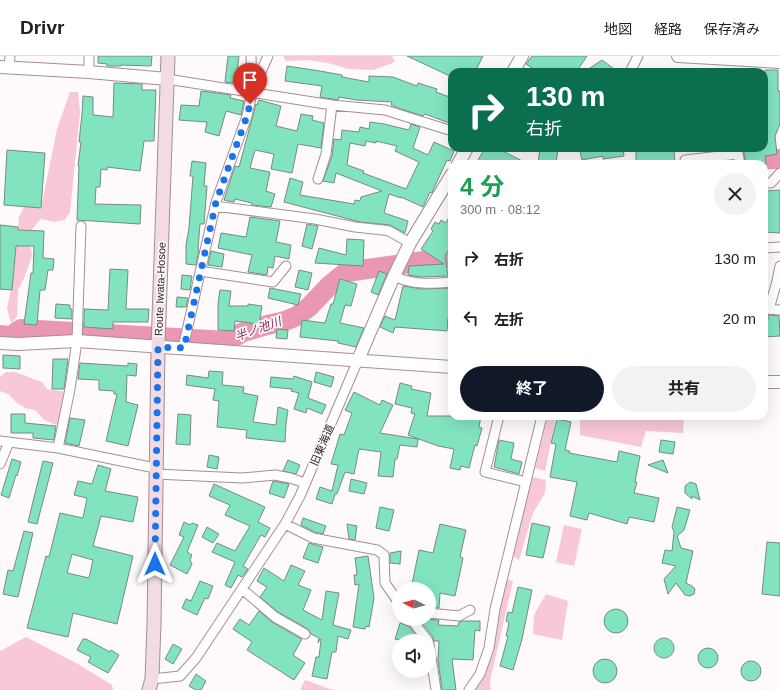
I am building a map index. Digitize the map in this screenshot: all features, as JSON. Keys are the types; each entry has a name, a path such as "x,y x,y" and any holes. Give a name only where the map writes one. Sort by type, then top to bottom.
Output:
{"main road":[{"name":"Route Iwata-Hosoe","path":"150,685 154,624 155,471 158,347 168,56"}],"street":[{"path":"88,72 89,56"},
{"path":"252,56 252,93"},
{"path":"184,348 214,206 247,116 252,93 268,56"},
{"path":"514,68 522,56"},
{"path":"632,68 638,56"},
{"path":"678,56 780,62"},
{"path":"6,63 167,79 332,105 385,110 448,130"},
{"path":"318,179 326,154 332,105"},
{"path":"685,160 738,154 739,160"},
{"path":"768,183 771,183 780,173"},
{"name":"旧東海道","path":"150,685 180,676 196,658 285,524 300,496 394,276 410,243 448,181"},
{"path":"214,206 315,219 342,225 389,231 410,243"},
{"path":"58,448 70,389 77,341 81,226"},
{"path":"768,248 780,247"},
{"path":"200,271 273,282 286,266"},
{"path":"768,304 777,281 780,266"},
{"path":"394,276 404,281 418,283 448,282"},
{"path":"768,309 780,310"},
{"path":"0,343 18,344 77,341 448,367"},
{"path":"768,382 780,382"},
{"path":"498,420 485,472 526,482"},
{"path":"469,690 480,674 489,648 495,609 541,420"},
{"path":"0,464 4,442 58,448 155,471 242,478 260,475 276,475 305,483"},
{"path":"285,524 313,538 377,550 384,555 385,583 392,593"},
{"path":"242,589 275,617 304,634"},
{"path":"436,614 459,616 470,610"},
{"path":"416,626 423,634"},
{"path":"434,678 436,690"}],"shaded area":[{"path":"283,56 392,56 395,62 373,70 349,69 328,63 308,60 286,61"},
{"path":"70,92 78,92 80,113 70,212 65,220 54,222 41,219 32,229 30,239 32,256 18,290 17,317 11,323 7,308 13,280 19,217 24,207 41,208 57,129"},
{"path":"6,372 15,372 42,382 47,389 67,392 59,426 44,420 35,410 25,408 17,403 8,394 0,391 0,377"},
{"path":"547,420 555,420 545,471 535,468"},
{"path":"580,420 684,420 683,433 646,431 641,447 580,435"},
{"path":"533,477 546,480 545,493 533,513 519,560 508,553"},
{"path":"564,525 582,529 574,566 556,562"},
{"path":"504,579 513,581 490,681 491,690 469,690 486,647"},
{"path":"546,594 568,601 562,640 533,634 534,615"},
{"path":"26,637 78,664 112,685 113,690 0,690 0,651"},
{"path":"305,680 329,688 337,690 300,690"}],"building":[{"path":"98,56 152,56 151,66 107,66 107,64 98,63"},
{"path":"228,56 239,56 236,82 233,81 233,83 225,82"},
{"path":"407,56 483,56 477,68 448,68 448,75"},
{"path":"532,56 587,56 579,68 532,68 526,64"},
{"path":"602,60 613,68 590,68"},
{"path":"287,66 342,75 342,77 369,82 369,76 393,77 417,86 418,83 437,89 436,92 448,96 448,123 425,114 423,116 401,109 391,105 392,102 356,100 339,97 338,100 320,97 322,86 285,81"},
{"path":"768,70 778,70 778,91 780,91 780,124 775,136 777,154 765,156 766,160 745,160 744,152 768,152"},
{"path":"114,83 142,84 142,90 156,90 154,141 144,141 140,171 107,167 107,170 101,169 100,187 96,187 95,204 141,205 140,224 77,220 78,166 81,142 79,142 83,96 93,97 93,115 113,117"},
{"path":"201,91 231,95 230,98 244,101 241,115 226,111 219,136 205,132 207,122 179,120 181,105 199,106"},
{"path":"259,100 281,106 276,126 297,131 301,114 313,116 312,120 324,123 321,148 298,144 292,173 271,169 274,154 255,150 250,168 270,172 266,191 275,194 271,207 252,205 252,203 235,199 234,202 224,200 235,166 239,167 256,104 257,105"},
{"path":"370,122 409,130 411,124 420,127 413,148 428,155 434,142 448,148 448,152 454,152 450,160 447,160 432,193 430,192 423,207 401,197 389,194 384,213 408,221 405,233 390,225 360,222 284,202 290,178 303,182 300,195 354,204 355,200 360,201 361,197 382,191 336,173 334,183 323,181 332,156 334,139 341,140 342,130 359,132 360,127 369,129","holes":["366,141 376,143 376,141 397,146 395,151 419,162 406,189 363,173 364,171 347,165 350,143 365,146"]},
{"path":"7,150 45,153 41,208 4,205"},
{"path":"483,152 505,152 520,160 478,160"},
{"path":"540,152 558,152 556,160 538,160"},
{"path":"580,152 624,152 624,156 603,159 603,156 582,160"},
{"path":"636,152 674,152 675,160 636,160"},
{"path":"192,161 206,163 204,186 207,186 204,224 200,224 199,249 196,265 186,264 186,245 189,228 193,176 190,176"},
{"path":"780,190 780,233 768,232 768,191"},
{"path":"250,217 280,221 276,242 291,245 289,259 275,256 273,268 268,267 267,275 248,272 252,255 218,248 221,233 246,237"},
{"path":"448,219 448,251 445,256 448,276 423,277 408,275 409,266 444,264 421,249 433,231 431,229 435,222 439,224 441,220 446,223"},
{"path":"307,224 318,226 312,249 302,246"},
{"path":"0,225 18,227 18,230 44,231 43,258 54,259 53,270 48,270 45,290 40,290 37,325 24,324 31,273 33,273 34,246 16,246 12,290 0,289"},
{"path":"347,239 364,240 363,266 315,263 319,248 346,255"},
{"path":"211,251 224,254 222,267 208,265"},
{"path":"110,269 128,270 126,309 149,309 148,322 113,322 113,329 84,327 84,309 108,310"},
{"path":"299,270 312,273 308,290 295,287"},
{"path":"379,271 387,274 378,295 371,292"},
{"path":"182,275 192,276 190,290 181,289"},
{"path":"340,279 357,284 351,306 345,305 340,323 364,328 356,347 338,343 338,341 300,337 302,320 325,323 331,304 333,304"},
{"path":"403,286 422,289 448,288 447,331 395,327 393,333 380,327 385,316 395,320"},
{"path":"270,288 301,294 298,305 268,298"},
{"path":"220,290 231,291 229,306 248,306 248,304 262,306 259,324 235,321 234,331 218,330 218,304"},
{"path":"177,297 188,298 186,307 176,307"},
{"path":"56,304 70,305 70,309 72,309 72,319 55,318"},
{"path":"768,315 779,316 780,336 768,337"},
{"path":"277,329 288,330 287,339 276,338"},
{"path":"3,355 20,356 20,369 3,368"},
{"path":"53,359 68,359 64,389 52,389"},
{"path":"80,363 128,366 128,363 137,364 136,376 127,375 126,402 138,405 128,446 106,441 117,394 114,394 114,391 99,390 99,380 78,379"},
{"path":"209,371 223,372 222,385 244,387 243,393 258,396 253,422 276,425 278,407 288,410 285,442 246,438 247,430 217,427 219,401 213,400 215,389 186,385 187,375 208,378"},
{"path":"316,372 334,377 331,387 314,382"},
{"path":"294,376 312,382 308,398 326,405 322,414 307,408 306,413 294,409 299,393 291,391 292,389 270,387 271,377 293,379"},
{"path":"400,383 412,386 411,389 431,393 427,416 448,416 448,420 480,420 479,427 482,428 477,446 475,445 469,468 461,466 460,470 450,468 454,449 438,446 408,435 415,414 411,413 412,408 395,404"},
{"path":"354,392 380,405 382,400 393,405 380,433 418,439 417,447 400,445 397,459 395,459 393,477 378,476 381,452 359,449 354,474 345,472 332,504 316,499 320,487 332,491 338,465 331,464 340,434 344,435 352,413 345,410"},
{"path":"11,414 25,414 25,423 56,426 54,440 33,438 33,433 11,433"},
{"path":"178,414 191,415 190,445 176,444"},
{"path":"70,418 85,420 79,446 65,443"},
{"path":"557,420 562,420 571,422 565,450 570,451 569,453 617,462 619,451 640,456 635,482 637,482 634,493 659,498 654,522 629,517 627,524 589,513 587,520 570,516 577,482 550,477 556,444 551,443"},
{"path":"499,440 514,443 511,459 522,462 519,474 494,467"},
{"path":"661,440 675,442 673,454 659,452"},
{"path":"209,455 219,457 217,469 207,467"},
{"path":"12,459 21,462 9,498 1,495"},
{"path":"288,460 300,465 296,474 283,471"},
{"path":"663,460 668,473 648,465"},
{"path":"43,461 53,463 37,524 28,522"},
{"path":"98,465 111,469 105,491 138,497 133,522 101,516 93,546 133,556 117,624 73,613 68,637 27,628 46,556 49,557 60,513 83,518 87,498 74,495 78,481 92,484","holes":["72,554 93,560 89,578 67,573"]},
{"path":"351,479 367,483 364,494 349,491"},
{"path":"273,481 289,484 284,498 269,493"},
{"path":"690,482 696,484 700,500 692,496 692,499 685,493 685,486"},
{"path":"214,484 265,507 258,522 270,528 265,537 261,535 243,566 248,569 242,577 238,575 231,588 225,585 235,562 212,552 217,543 235,551 250,526 225,515 230,505 209,496"},
{"path":"380,507 394,510 389,531 376,528"},
{"path":"677,507 690,510 684,530 677,536 681,548 693,551 686,583 695,589 694,594 690,596 685,595 676,583 668,594 664,579 676,566 662,563 665,550 672,551 674,532 672,527"},
{"path":"303,518 326,526 323,534 301,525"},
{"path":"184,522 190,525 192,523 198,525 187,552 192,555 190,560 192,564 187,574 170,565 184,537 179,535"},
{"path":"532,523 550,527 543,558 526,555"},
{"path":"347,524 357,526 355,540 349,539"},
{"path":"440,524 466,530 460,557 463,558 455,596 440,593 439,608 436,608 436,582 412,582 419,550 433,553"},
{"path":"207,527 219,534 213,543 202,537"},
{"path":"24,531 33,533 18,597 3,594 8,570 13,571"},
{"path":"767,542 780,543 780,596 762,594"},
{"path":"309,543 323,547 318,563 303,558"},
{"path":"401,551 400,564 390,563 390,553"},
{"path":"368,556 374,598 369,627 366,626 365,629 353,627 359,584 355,585 354,575 357,575 355,558"},
{"path":"291,565 305,571 298,585 311,590 303,610 322,620 326,591 339,593 333,625 351,630 348,639 338,636 336,652 332,652 327,679 312,676 316,657 319,657 321,640 320,639 318,643 319,638 311,634 308,629 278,612 260,597 267,587 257,581 264,568 284,581"},
{"path":"200,581 213,586 208,599 205,598 197,615 182,608 186,599 191,601"},
{"path":"518,587 532,590 522,639 513,670 500,666 508,636 506,636 509,623 506,621 508,612 512,613"},
{"path":"616,609 621,610 627,616 627,626 621,632 616,633 611,632 605,626 604,621 605,616 611,610"},
{"path":"259,611 272,622 302,639 293,655 305,663 294,680 247,650 252,642 233,629 240,619 249,625"},
{"path":"436,620 439,620 438,625 458,626 459,622 463,621 480,621 480,631 475,630 473,660 452,659 456,690 442,690 438,660 439,641 436,641 436,634 431,634 424,626 436,626"},
{"path":"399,626 409,626 415,634 397,634"},
{"path":"664,638 671,641 674,648 671,655 664,658 657,655 654,648 657,641"},
{"path":"83,639 86,639 110,652 111,650 119,655 108,673 88,662 91,657 77,650"},
{"path":"173,644 182,649 173,664 165,659"},
{"path":"708,648 715,651 718,658 715,665 708,668 701,665 698,658 701,651"},
{"path":"605,659 610,660 616,666 616,676 610,682 605,683 600,682 594,676 593,671 594,666 600,660"},
{"path":"751,661 758,664 761,671 758,678 751,681 744,678 741,671 744,664"},
{"path":"196,674 206,681 201,690 196,690 189,686"}],"waterway":[{"name":"半ノ池川","path":"763,160 780,159"},
{"name":"半ノ池川","path":"0,335 11,336 21,329 227,341 243,332 285,321 297,316 309,307 330,285 346,272 448,258"}],"route":[{"path":"155,564 155,468 158,347 184,348 216,202 250,104"}]}
